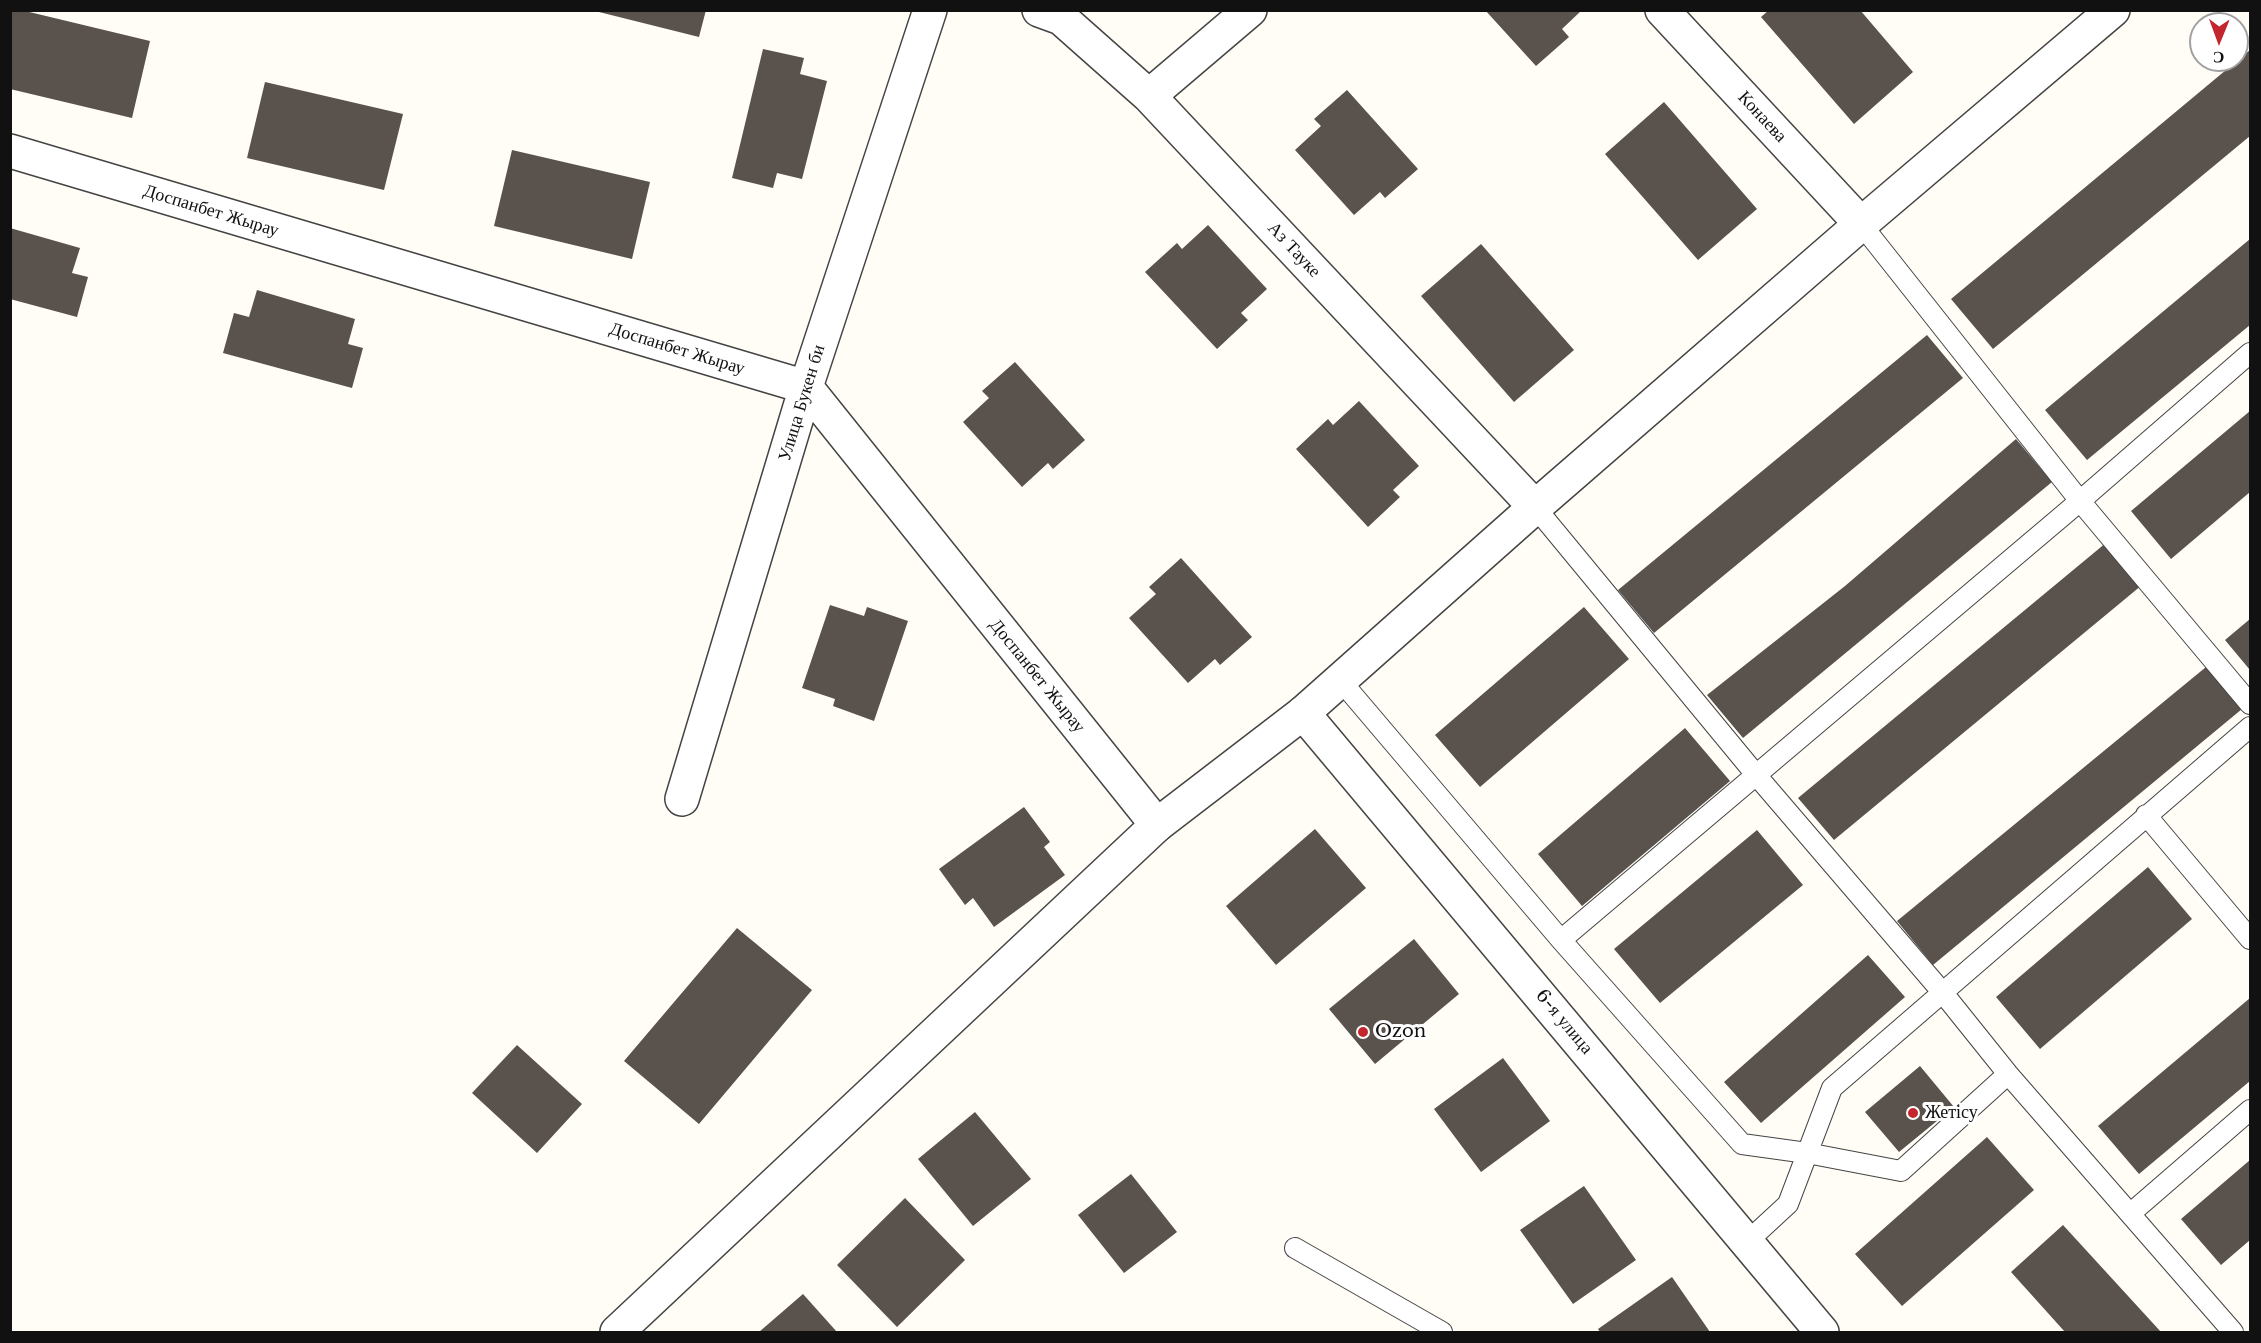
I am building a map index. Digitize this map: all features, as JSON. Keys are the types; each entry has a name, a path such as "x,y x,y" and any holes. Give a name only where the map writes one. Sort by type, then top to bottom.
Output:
{"street":[{"name":"Улица Букен би","path":"682,799 806,387 930,10"},
{"name":"Аз Тауке","path":"1039,10 1061,18 1149,96 1535,507"},
{"path":"1149,96 1250,10"},
{"name":"Конаева","path":"1662,10 1861,225"},
{"path":"616,1332 1157,825 1341,681 1535,507 2113,10"},
{"name":"Доспанбет Жырау","path":"10,151 806,387 1157,825"},
{"name":"6-я улица","path":"1303,713 1822,1332"}],"lane":[{"path":"1861,225 2080,501 2250,704"},
{"path":"1561,940 2080,501 2250,353"},
{"path":"1535,507 1757,776 1943,993 2008,1074 2233,1332"},
{"path":"1341,681 1561,940 1742,1144 1808,1153 1901,1172 2008,1074"},
{"path":"1748,1241 1788,1203 1832,1088 2250,727"},
{"path":"2146,815 2250,939"},
{"path":"2131,1213 2250,1110"},
{"path":"1295,1248 1442,1332"}],"building":[{"path":"12,10 21,10 150,41 132,118 10,89"},
{"path":"591,10 706,10 699,37"},
{"path":"1485,10 1582,10 1562,29 1569,37 1536,66"},
{"path":"1769,10 1860,10 1913,72 1854,124 1761,17"},
{"path":"763,49 804,58 800,74 827,81 802,179 777,173 773,188 732,178"},
{"path":"2249,51 2250,136 1993,349 1951,299 2224,72 2249,72"},
{"path":"265,82 403,114 384,190 247,158"},
{"path":"1347,90 1418,169 1385,198 1380,192 1354,215 1295,150 1321,126 1314,119"},
{"path":"1664,102 1757,209 1698,260 1605,154"},
{"path":"512,150 650,182 632,259 494,226"},
{"path":"1208,225 1267,289 1241,313 1248,320 1217,349 1145,272 1177,243 1182,249"},
{"path":"10,228 80,248 72,273 88,277 77,317 10,299"},
{"path":"2250,239 2250,325 2087,460 2045,410"},
{"path":"1481,244 1574,350 1514,402 1421,296"},
{"path":"257,290 355,319 348,344 363,348 352,388 223,353 234,313 249,317"},
{"path":"1927,335 1963,378 1654,633 1618,590"},
{"path":"1015,362 1085,440 1053,469 1048,463 1022,487 963,422 989,398 982,391"},
{"path":"1359,401 1419,466 1393,490 1400,497 1368,527 1296,449 1328,419 1333,425"},
{"path":"2250,411 2250,492 2171,559 2131,511"},
{"path":"2016,439 2052,482 1743,738 1707,695 1845,586"},
{"path":"2107,542 2142,585 1834,840 1798,798"},
{"path":"1181,558 1252,637 1220,665 1215,659 1188,683 1129,618 1156,594 1149,587"},
{"path":"830,605 864,616 867,607 908,621 874,721 833,706 835,699 802,688"},
{"path":"1584,607 1629,659 1480,787 1435,735"},
{"path":"2250,619 2250,670 2225,640"},
{"path":"2206,667 2242,709 1933,965 1897,921"},
{"path":"1685,728 1730,781 1582,906 1538,854"},
{"path":"1024,807 1050,842 1044,847 1065,875 994,927 973,898 965,905 939,869"},
{"path":"1315,829 1366,888 1276,965 1226,906"},
{"path":"1757,830 1803,885 1660,1003 1614,949"},
{"path":"2148,867 2192,919 2040,1049 1996,997"},
{"path":"737,928 812,990 699,1124 624,1061"},
{"path":"1414,939 1459,994 1375,1064 1329,1009"},
{"path":"1868,955 1905,997 1761,1123 1724,1082"},
{"path":"2250,998 2250,1081 2139,1174 2098,1126"},
{"path":"517,1045 582,1104 537,1153 472,1093"},
{"path":"1503,1058 1550,1121 1481,1172 1434,1109"},
{"path":"1920,1066 1954,1107 1899,1152 1865,1112"},
{"path":"975,1112 1031,1179 973,1226 918,1159"},
{"path":"1987,1137 2034,1190 1902,1306 1855,1254"},
{"path":"2250,1160 2250,1240 2221,1265 2181,1219"},
{"path":"1131,1174 1177,1232 1124,1273 1078,1215"},
{"path":"1584,1186 1636,1260 1573,1304 1520,1230"},
{"path":"905,1198 965,1260 897,1327 837,1265"},
{"path":"2063,1225 2161,1332 2065,1332 2011,1272"},
{"path":"1672,1277 1710,1332 1600,1332 1598,1329"},
{"path":"803,1294 837,1332 759,1332"}],"place":[{"name":"Ozon","path":"1363,1032"},
{"name":"Жетісу","path":"1913,1113"}]}
